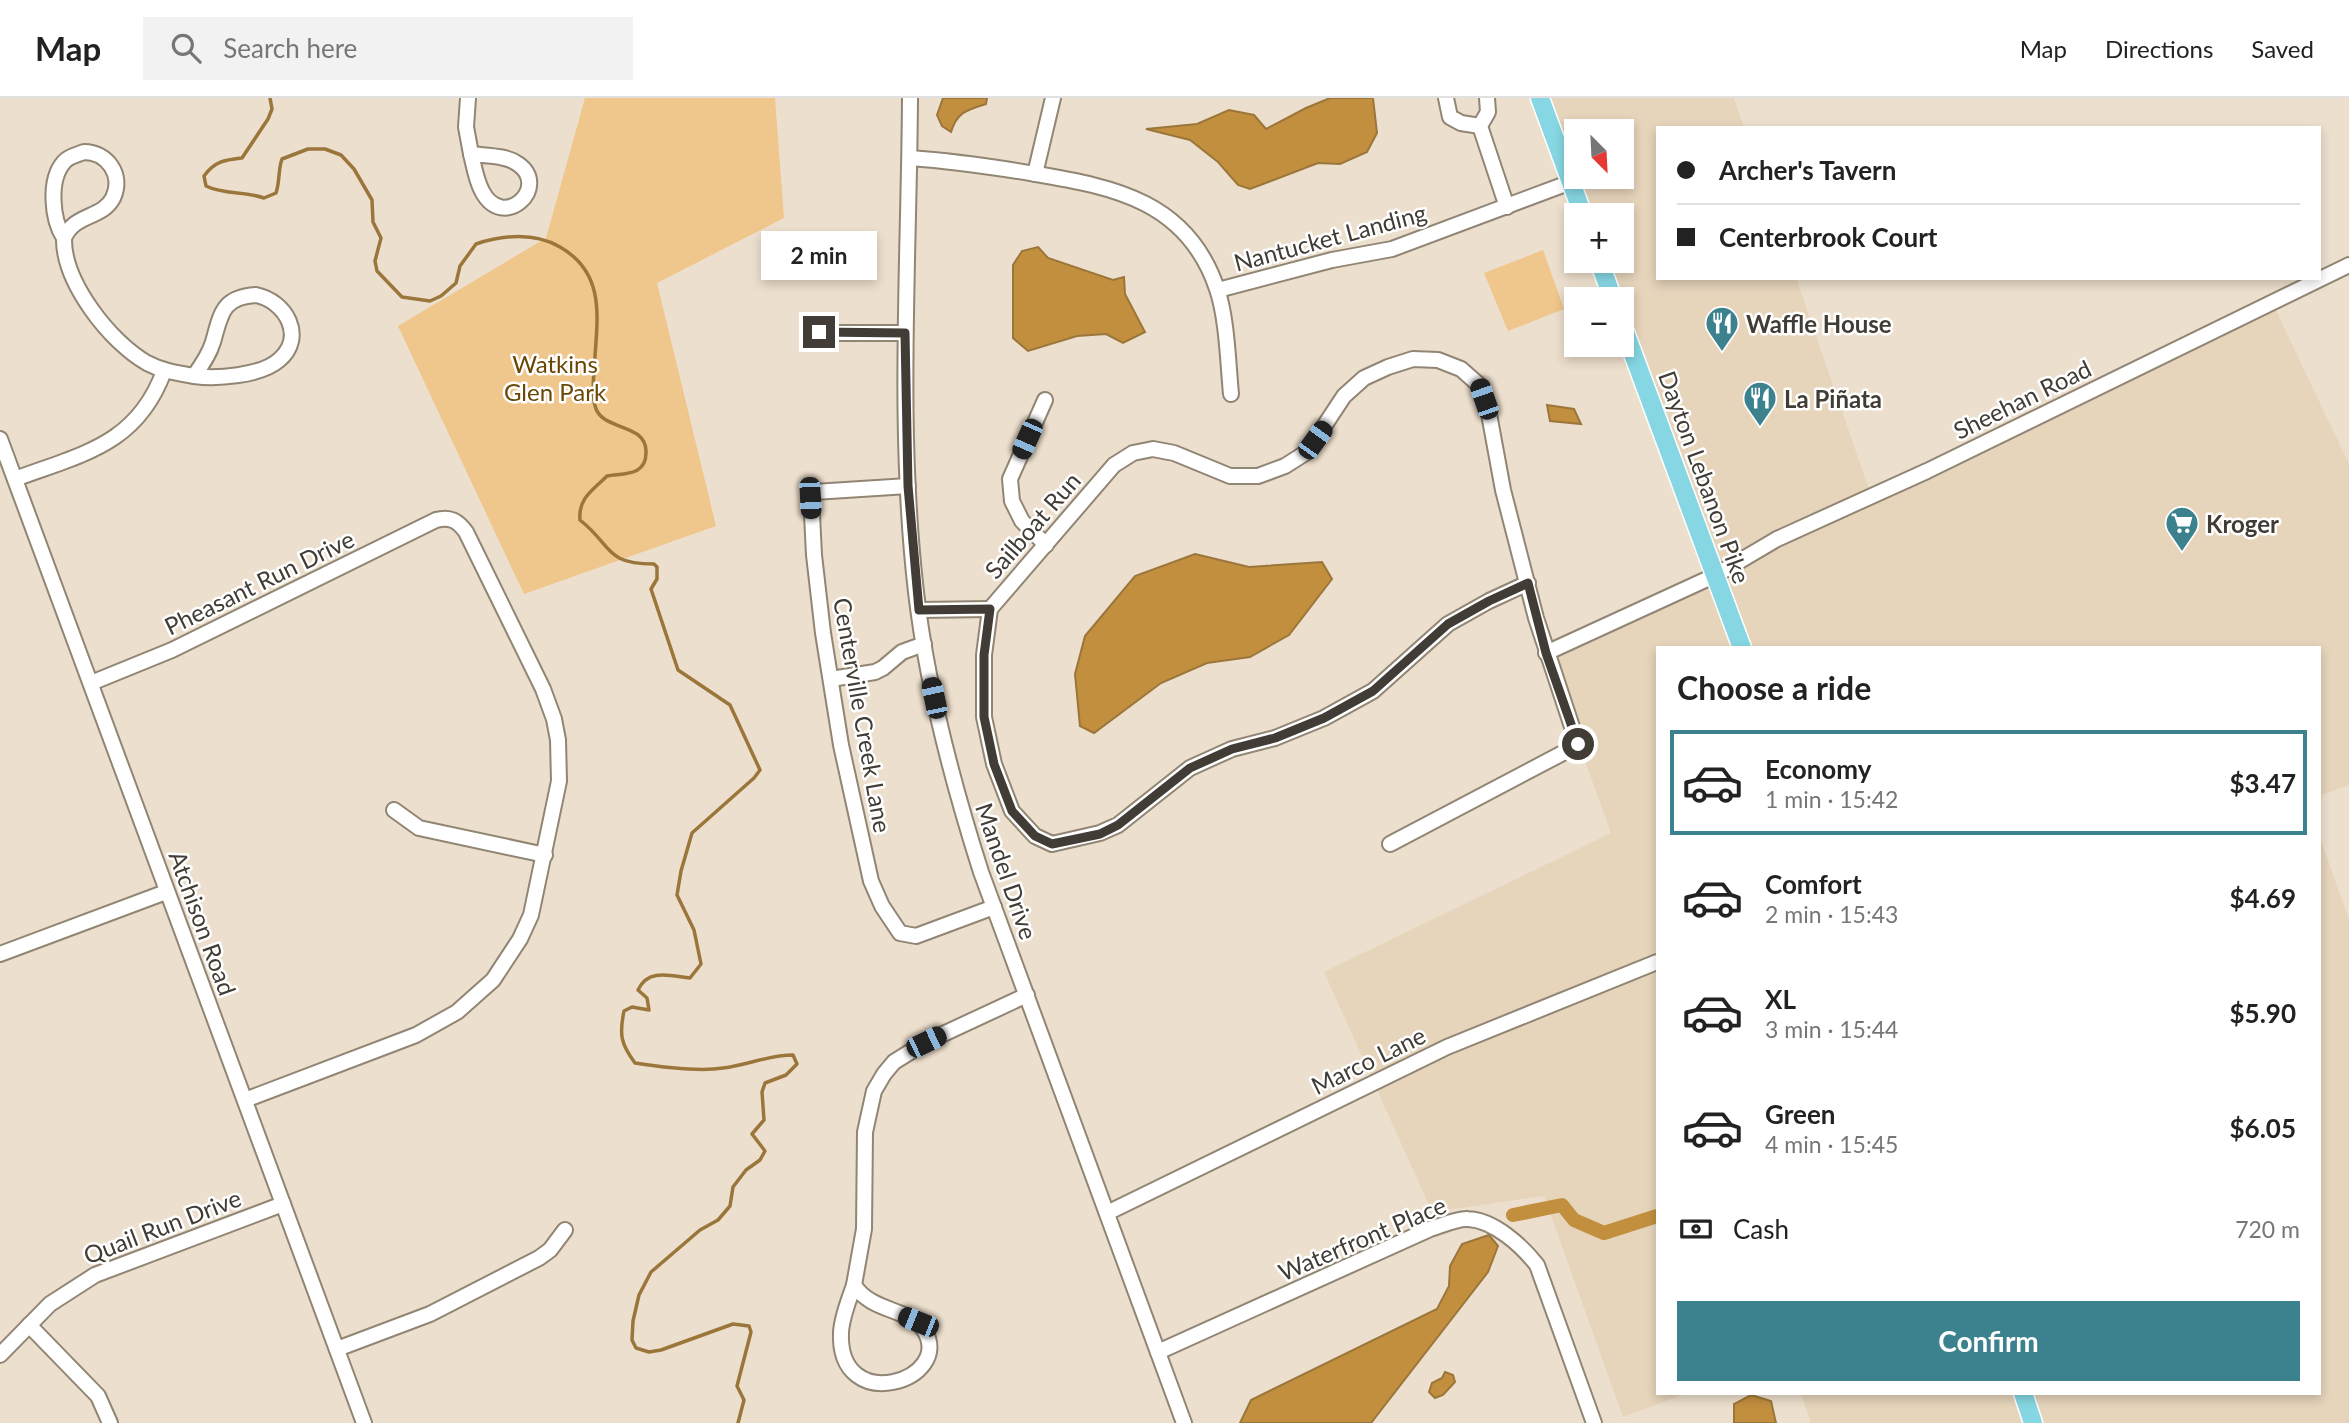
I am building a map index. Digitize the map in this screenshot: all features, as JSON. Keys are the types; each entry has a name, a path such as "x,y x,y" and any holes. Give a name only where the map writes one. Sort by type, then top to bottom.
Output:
{"main road":[{"path":"1540,98 1564,163"},
{"name":"Dayton Lebanon Pike","path":"1634,356 1741,646"},
{"path":"2024,1395 2034,1423"}],"street":[{"path":"468,98 466,127 471,154 477,179 487,199 500,207 508,208 521,202 529,190 529,179 521,166 514,161 471,154"},
{"name":"Mandel Drive","path":"909,98 905,333 908,486 919,610 942,735 959,800 994,907 1184,1423"},
{"path":"1035,174 1053,98"},
{"path":"1446,98 1450,117 1461,123 1480,127"},
{"path":"1487,98 1488,112 1480,127 1507,207"},
{"path":"64,238 73,224 101,211 113,198 115,177 112,166 100,155 84,152 72,156 58,172 55,181 56,220 64,238 71,272 83,297 121,343 145,362 164,371 194,376 209,378 268,367 279,360 289,344 291,331 285,311 268,297 256,295 236,299 221,313 205,360 194,376"},
{"path":"909,158 972,163 1106,187 1133,196 1159,211 1202,255 1218,290 1231,394"},
{"name":"Nantucket Landing","path":"1218,290 1324,262 1392,249 1564,185"},
{"name":"Sheehan Road","path":"2321,279 2349,265"},
{"name":"Sheehan Road","path":"1546,653 1716,575 1777,539 1927,471 2318,280"},
{"path":"819,332 905,333"},
{"name":"Sailboat Run","path":"1390,844 1578,744 1546,653 1528,583 1503,490 1489,414 1478,384 1461,369 1438,360 1413,359 1388,366 1364,378 1344,396 1307,452 1285,466 1258,476 1230,476 1174,453 1153,449 1133,453 1114,465 990,609 984,655 984,717 994,764 1012,811 1035,836 1052,844 1100,834 1118,825 1190,768 1232,749 1275,738 1324,718 1373,691 1448,624 1528,583"},
{"path":"15,479 96,449 116,438 141,415 154,395 164,371"},
{"path":"1045,400 1010,479 1012,500 1022,521 1046,545"},
{"name":"Atchison Road","path":"0,439 364,1423"},
{"name":"Centerville Creek Lane","path":"908,486 811,494 814,555 841,746 871,881 882,906 900,933 916,936 994,907"},
{"name":"Pheasant Run Drive","path":"91,683 172,650 436,520 447,518 460,523 466,532 526,651 554,719 560,760 559,781 545,855"},
{"path":"919,610 990,609"},
{"path":"831,679 876,671 902,652 924,644"},
{"path":"245,1100 416,1035 449,1017 493,980 520,939 531,915 545,855 419,828 407,822 394,810"},
{"path":"0,954 166,892"},
{"name":"Marco Lane","path":"1107,1213 1447,1047 1656,962"},
{"path":"854,1285 865,1300 918,1322 925,1330 928,1358 916,1373 907,1378 879,1382 858,1377 846,1365 843,1357 841,1331 854,1285 864,1228 865,1132 874,1091 894,1062 926,1042 1027,995"},
{"name":"Quail Run Drive","path":"0,1354 50,1304 94,1275 283,1204"},
{"name":"Waterfront Place","path":"1158,1352 1430,1229 1468,1219 1496,1228 1522,1247 1537,1265 1594,1423"},
{"path":"337,1349 430,1314 495,1281 550,1250 565,1230"},
{"path":"29,1325 99,1396 110,1423"}],"shaded area":[{"path":"943,98 987,98 986,104 960,116 951,132 942,126 937,115"},
{"path":"1330,98 1373,98 1377,133 1367,152 1340,164 1318,163 1250,189 1238,185 1218,162 1190,140 1146,129 1197,124 1229,110 1254,115 1266,129"},
{"path":"1538,98 1734,98 1743,126 1656,126 1656,280 1797,280 1871,495 2272,302 2349,464 2349,785 2321,795 2321,646 1656,646 1656,1395 1682,1395 1623,1417 1544,1196 1432,1212 1324,972 1611,833 1546,653 1716,574 1634,356 1634,287 1609,287 1603,273 1634,273 1634,203 1577,203 1571,189 1634,189 1634,119 1564,119 1564,169"},
{"path":"1038,247 1048,258 1113,280 1124,277 1125,294 1145,332 1123,343 1106,334 1077,336 1028,351 1013,338 1013,265 1022,251"},
{"path":"1547,405 1574,409 1581,424 1550,421"},
{"path":"1195,554 1249,567 1322,562 1332,579 1289,635 1250,657 1207,663 1161,683 1094,733 1080,726 1075,674 1085,636 1135,576"},
{"path":"2321,841 2349,920 2349,1423 1811,1423 1802,1395 2321,1395"},
{"path":"1489,1235 1498,1246 1488,1272 1371,1423 1240,1423 1251,1400 1437,1309 1449,1286 1450,1266 1462,1244"},
{"path":"1445,1372 1453,1375 1455,1382 1443,1395 1435,1398 1429,1392 1432,1383 1442,1378"},
{"path":"1751,1395 1771,1401 1776,1423 1734,1423 1734,1404"}],"green space":[{"name":"Watkins Glen Park","path":"585,98 775,98 784,218 657,283 716,526 524,594 398,326 546,238"},
{"path":"1543,250 1564,309 1508,331 1484,273"}],"waterway":[{"path":"270,98 272,109 268,119 242,158 212,167 204,176 206,186 264,198 276,193 282,159 308,149 325,149 341,155 354,169 372,200 373,222 381,238 375,261 377,271 402,297 430,301 441,296 456,283 460,266 476,244 518,236 540,239 560,247 576,258 593,286 597,319 593,386 596,409 607,421 639,436 646,451 643,465 638,470 607,476 592,490 581,506 580,520 617,557 626,561 654,564 657,567 657,579 651,589 678,670 730,705 760,770 692,833 677,895 694,930 701,964 690,978 661,975 642,983 638,990 647,998 649,1010 632,1007 624,1011 622,1027 624,1045 635,1063 713,1069 793,1055 797,1064 786,1075 765,1083 762,1092 764,1120 752,1134 765,1151 760,1160 746,1170 733,1187 730,1206 718,1220 700,1230 651,1272 639,1295 633,1321 632,1340 636,1348 649,1352 733,1324 749,1326 751,1332 737,1386 744,1400 738,1423"},
{"path":"1513,1215 1562,1205 1574,1220 1604,1233 1656,1216"}],"place":[{"name":"Waffle House","path":"1722,353"},
{"name":"La Piñata","path":"1760,428"},
{"name":"Kroger","path":"2182,553"}],"route":[{"path":"819,332 905,333 906,451 912,551 919,610 990,609 984,655 984,717 994,764 1012,811 1035,836 1052,844 1100,834 1118,825 1190,768 1232,749 1275,738 1324,718 1373,691 1448,624 1528,583 1546,653 1578,744"}]}
